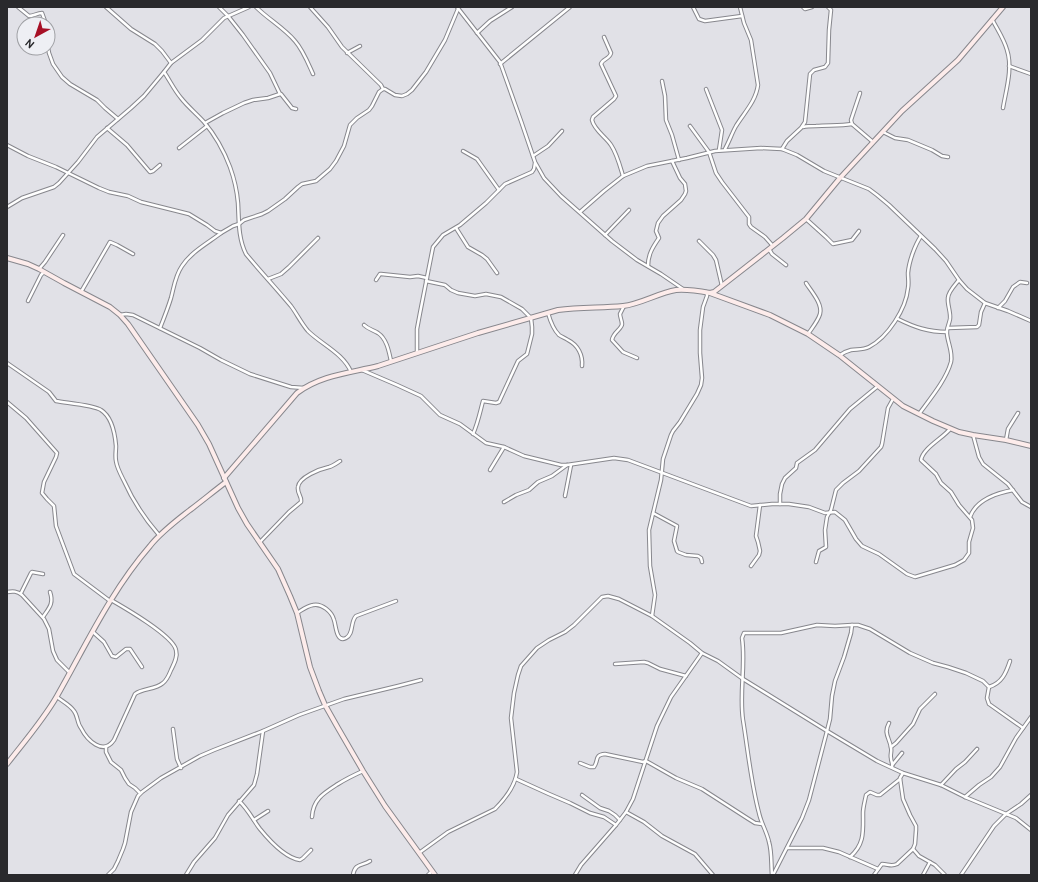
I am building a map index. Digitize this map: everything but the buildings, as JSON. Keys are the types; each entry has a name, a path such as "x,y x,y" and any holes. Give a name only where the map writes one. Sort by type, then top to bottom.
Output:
{"main road":[{"path":"708,293 714,292 722,286 806,219 840,178 873,142 914,99 958,60 1003,7"},
{"path":"7,258 39,269 110,307 120,315 198,425 209,444 238,508 247,524 278,569 297,613 312,673 325,706 385,806 433,873"},
{"path":"7,764 34,730 57,697 111,601 143,554 170,526 225,480 297,393 312,384 332,376 391,362 478,333 548,313 572,308 624,306 674,290 684,290 708,293 770,315 808,334 839,355 903,406 950,429 973,436 1006,440 1031,446"}],"street":[{"path":"18,7 29,16 42,13 43,16"},
{"path":"106,7 131,29 155,44 171,62"},
{"path":"219,7 243,35 270,73 280,94 292,108 296,108"},
{"path":"7,207 22,198 54,187 59,183 69,173 97,137 144,96 171,62 202,40 222,20 249,7"},
{"path":"256,7 296,42 313,74"},
{"path":"310,7 328,27 347,53 383,89 398,96 407,94 412,90 426,72 447,35 458,8"},
{"path":"477,33 490,21 512,7"},
{"path":"500,64 570,7"},
{"path":"693,7 699,19 705,21 743,16"},
{"path":"726,149 736,125 756,94 758,85 752,40 744,23 740,7"},
{"path":"803,7 812,7"},
{"path":"782,149 787,141 801,128 805,122 810,74 814,70 825,67 828,63 829,23 832,10 828,7"},
{"path":"458,8 500,64 535,162 548,183 605,235 633,257 684,290"},
{"path":"992,19 1007,48 1009,57 1003,108"},
{"path":"604,37 611,56 601,63 616,96 593,117 592,120 593,124 612,147 623,176"},
{"path":"347,53 360,46"},
{"path":"50,56 53,64 62,77 70,84 97,100 118,119"},
{"path":"1009,65 1031,74"},
{"path":"164,72 180,97 205,123 221,149 230,169 238,201 241,240 245,251 291,307 307,330 344,361 351,372"},
{"path":"662,81 665,96 666,120 679,160"},
{"path":"706,88 722,130 719,150"},
{"path":"160,328 171,299 174,282 182,266 194,253 233,226 268,211 302,184 316,182 336,161 344,146 350,124 369,110 379,92 383,89"},
{"path":"860,93 851,120 852,124 873,142"},
{"path":"205,123 244,103 280,94"},
{"path":"801,128 806,126 844,126 852,124"},
{"path":"179,148 207,126"},
{"path":"690,126 709,152 716,173 749,217 749,224 751,227 765,237 771,247 772,254 786,266"},
{"path":"107,128 128,145 150,172 160,165"},
{"path":"533,156 548,146 562,131"},
{"path":"883,132 895,138 908,140 932,150 939,155 948,157"},
{"path":"7,145 28,156 47,163 109,192 189,214 208,225 215,232 221,234"},
{"path":"580,212 623,176 647,166 726,149 782,149 797,155 824,171 869,189 889,205 942,256 967,289 985,303 1031,321"},
{"path":"463,151 477,159 499,190"},
{"path":"648,266 649,255 659,238 656,231 658,224 663,216 681,200 686,190 685,184 680,178 672,161"},
{"path":"417,353 417,329 433,247 443,235 456,228 509,182 532,172 535,162"},
{"path":"605,235 629,210"},
{"path":"806,219 833,244 852,240 860,231"},
{"path":"456,228 468,246 487,259 497,273"},
{"path":"39,269 62,235"},
{"path":"839,355 851,350 870,347 883,336 898,318 908,289 910,264 916,245 921,236"},
{"path":"268,279 280,274 289,267 318,238"},
{"path":"699,241 716,260 722,286"},
{"path":"81,292 110,242 133,254"},
{"path":"28,301 44,272"},
{"path":"376,280 380,274 410,277 418,276 426,280 445,285 458,293 474,296 486,294 501,297 522,309 531,318 532,334 527,354 518,361 499,402 496,404 483,401 477,425 473,434"},
{"path":"919,415 937,389 950,363 952,356 947,332 950,319 948,296 959,280"},
{"path":"998,308 1005,301 1013,287 1020,282 1027,283"},
{"path":"806,283 820,306 821,313 808,334"},
{"path":"652,616 655,596 650,566 648,535 662,473 663,459 671,435 698,394 701,385 700,330 703,307 708,293"},
{"path":"948,328 978,327 981,312 985,303"},
{"path":"624,306 620,314 622,327 613,334 612,340 620,350 637,358"},
{"path":"548,313 550,320 558,334 573,343 578,348 582,358 582,366"},
{"path":"120,315 132,315 250,374 291,387 304,388"},
{"path":"898,318 925,330 947,332"},
{"path":"364,325 378,333 386,342 391,362"},
{"path":"7,363 49,392 56,401 95,407 101,409 106,414 114,432 116,447 115,456 118,468 134,501 151,526 160,536"},
{"path":"362,370 421,396 440,415 460,424 486,443 504,447 524,456 569,465 614,458 628,460 751,506 780,504 809,507 825,513 835,512 845,520 862,546 879,554 906,574 914,577 955,565 964,560 969,553 969,540 973,528 970,517 966,514 948,489 941,483 936,474 921,460 921,456 935,442 946,435 950,429"},
{"path":"780,504 782,484 785,478 796,468 797,463 815,450 850,409 878,386"},
{"path":"816,562 819,551 826,547 825,530 827,517 835,494 838,488 859,471 881,447 888,408 893,399"},
{"path":"7,402 26,418 57,453 44,482 42,493 54,506 56,526 74,574 111,601 160,631 171,640 177,651 175,664 165,681 158,686 134,694 114,740 106,747 103,748 88,738 80,728 75,712 57,697"},
{"path":"1006,440 1008,429 1018,413"},
{"path":"973,436 979,457 983,464 1008,484 1022,502 1031,507"},
{"path":"490,470 504,447"},
{"path":"260,542 289,512 301,502 301,497 298,491 300,482 320,470 340,461"},
{"path":"565,496 569,465"},
{"path":"504,502 529,490 538,482 552,476 569,465"},
{"path":"1006,491 1008,484"},
{"path":"970,517 975,508 990,496 1013,490"},
{"path":"752,566 760,551 756,536 760,505"},
{"path":"653,513 677,526 674,541 678,552 698,556 701,558 702,562"},
{"path":"966,514 971,513"},
{"path":"21,593 32,572 43,574"},
{"path":"7,592 14,591 21,593 42,617 47,624 53,651 57,660 70,673"},
{"path":"42,617 52,603 50,592"},
{"path":"419,853 448,832 495,809 501,804 516,779 517,772 511,718 514,694 521,666 537,648 574,625 602,598 608,596 652,616 702,653 827,731 877,760 903,772 941,785 965,797 1016,818 1031,830"},
{"path":"297,613 314,605 319,604 325,607 334,618 338,636 344,639 349,635 352,621 356,616 396,601"},
{"path":"772,875 769,842 759,814 742,717 744,667 742,638 744,633 780,633 817,625 852,625 866,627 910,653 932,663 966,673 983,681 989,687"},
{"path":"772,875 802,818 809,800 830,719 835,681 851,633 852,625"},
{"path":"93,632 104,642 112,656 116,657 126,649 130,649 142,667"},
{"path":"575,875 581,865 620,820 633,800 657,726 671,697 702,653"},
{"path":"989,687 995,685 1002,678 1010,661"},
{"path":"615,664 644,662 660,669 686,676"},
{"path":"108,875 114,869 123,850 134,803 140,793 161,778 214,750 264,731 299,715 344,699 422,680"},
{"path":"989,687 986,698 989,704 1023,728"},
{"path":"891,747 913,724 920,709 935,694"},
{"path":"965,797 979,785 992,777 1000,767 1016,738 1031,717"},
{"path":"889,723 886,728 886,732 891,747 892,766"},
{"path":"174,729 177,759 181,768"},
{"path":"186,875 194,862 215,838 225,819 256,781 264,731"},
{"path":"106,747 106,752 111,762 121,770 129,784 140,793"},
{"path":"941,785 976,749"},
{"path":"892,766 902,753"},
{"path":"580,763 594,766 597,757 601,754 643,762 646,761 670,775 702,789 755,823 762,824"},
{"path":"312,817 313,807 321,795 348,777 363,771"},
{"path":"850,857 862,843 864,829 863,812 866,795 870,792 880,795 900,778 903,772"},
{"path":"874,875 882,864 894,866 913,849 915,844 916,826 903,799 900,778"},
{"path":"516,779 590,813 604,817 616,825"},
{"path":"582,795 600,808 615,814 620,820"},
{"path":"961,875 990,832 1006,814 1031,795"},
{"path":"239,801 266,836 291,857 300,860 311,850"},
{"path":"254,820 268,811"},
{"path":"626,812 644,822 667,839 695,854 713,875"},
{"path":"787,848 823,848 839,852 878,869"},
{"path":"913,849 919,856 935,865 945,875"},
{"path":"353,875 354,870 358,865 370,861"},
{"path":"923,875 930,862"},
{"path":"428,875 433,873"}]}
